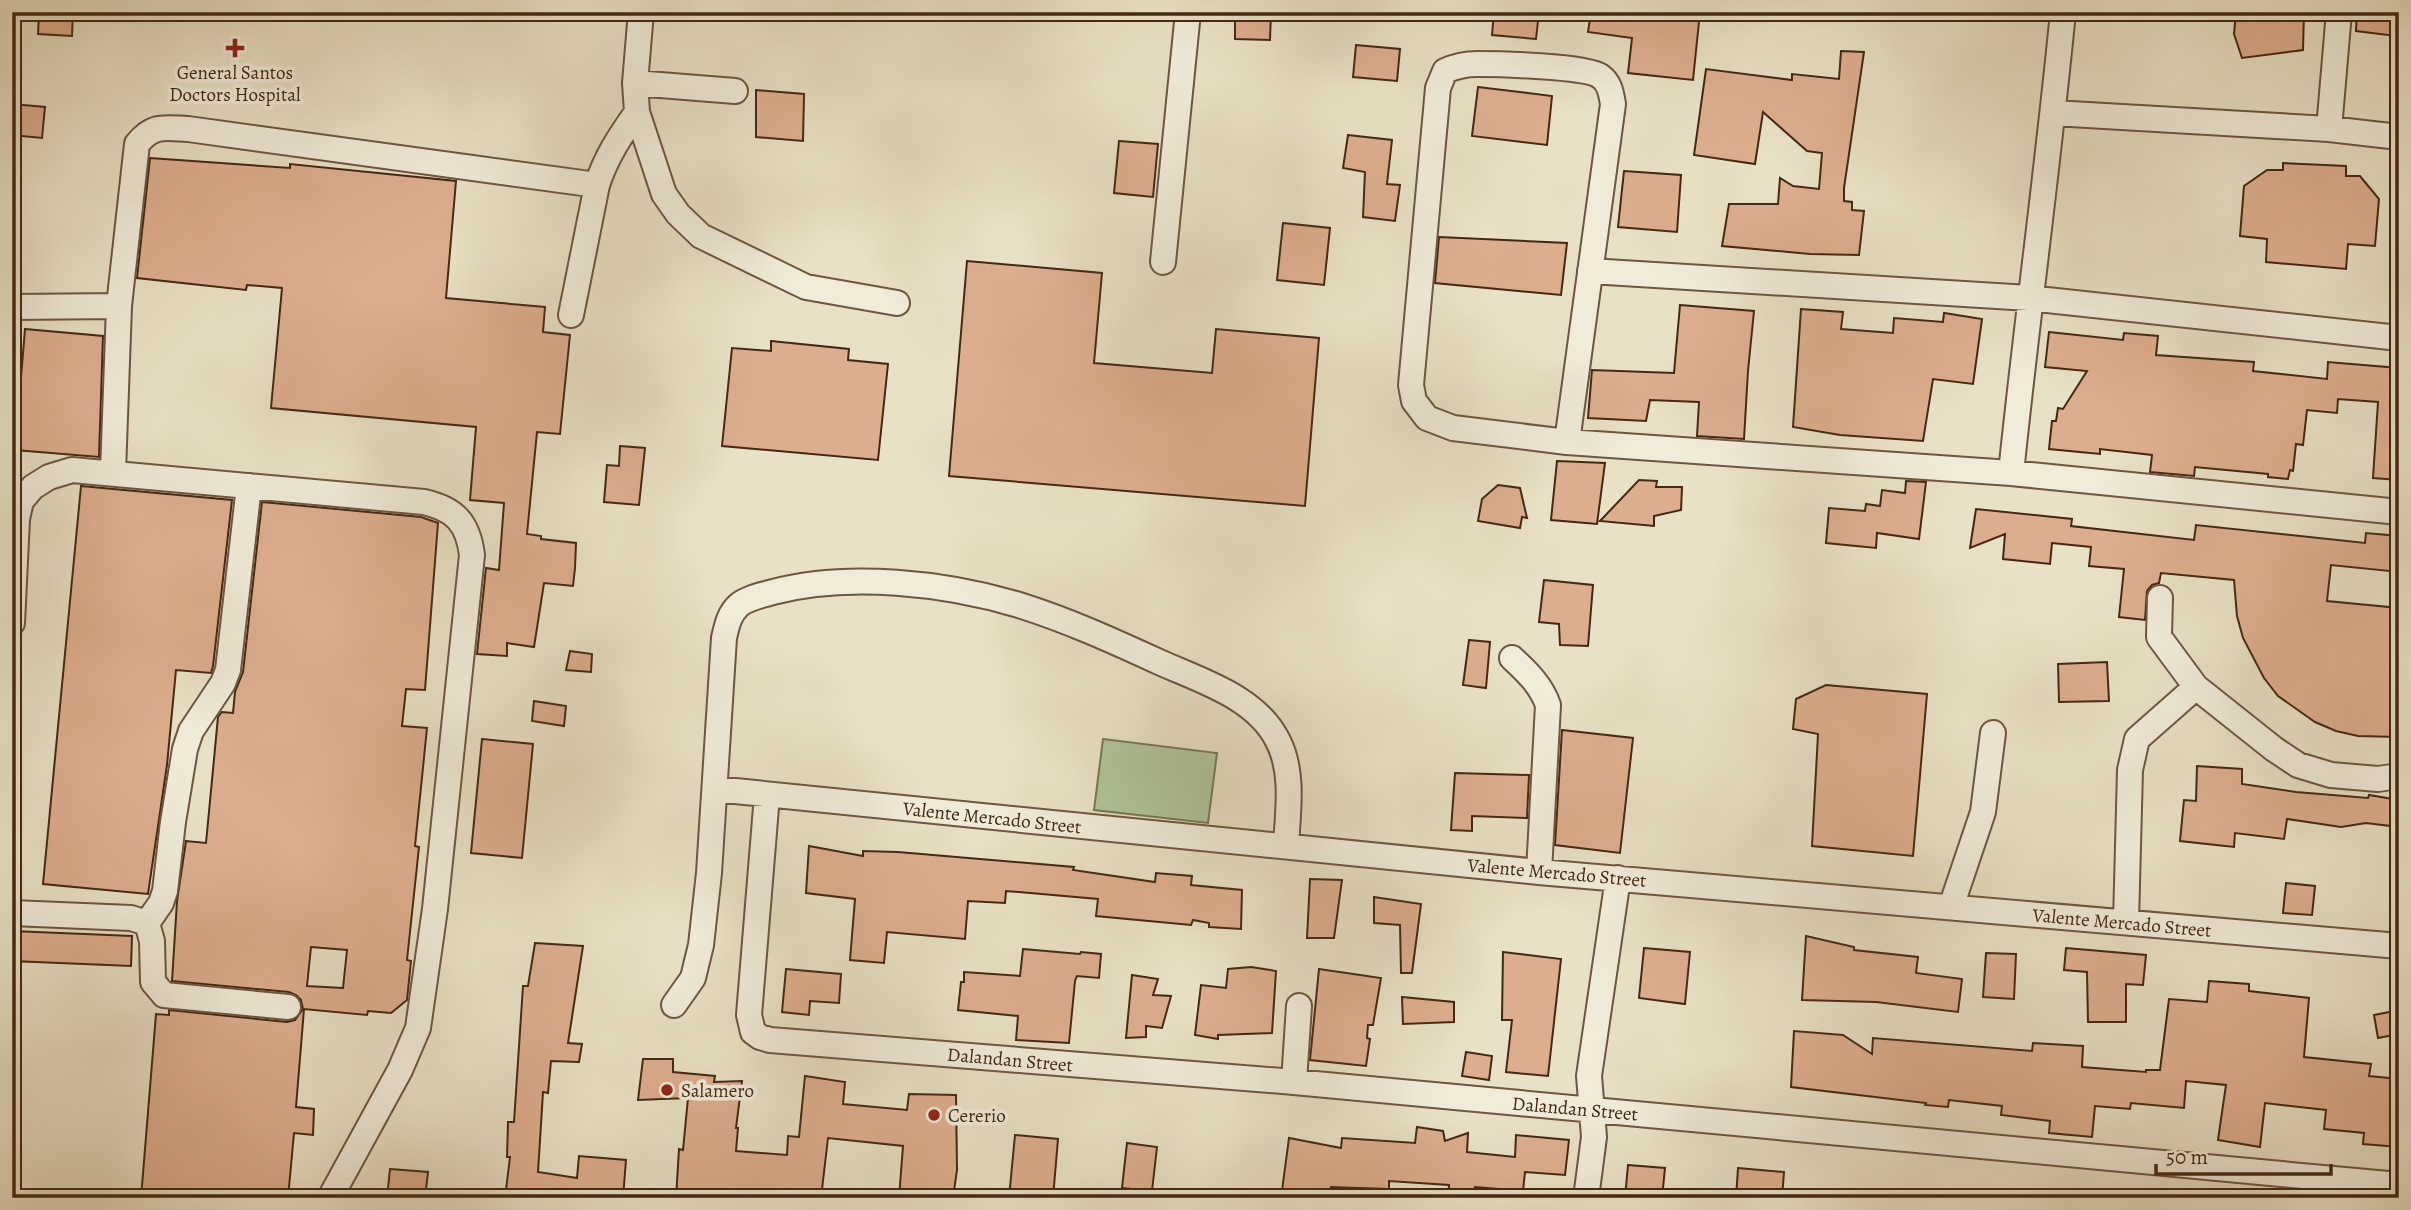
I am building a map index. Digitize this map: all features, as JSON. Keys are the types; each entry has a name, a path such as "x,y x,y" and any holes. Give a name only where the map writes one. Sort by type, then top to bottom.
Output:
{"street":[{"path":"641,12 635,83 637,112 664,194 678,214 701,236 806,287 897,303"},
{"path":"1163,262 1188,12"},
{"path":"2011,473 2063,12"},
{"path":"2329,129 2339,12"},
{"path":"1567,442 1613,104 1609,87 1599,75 1580,70 1476,64 1457,66 1445,71 1438,88 1411,384 1413,401 1427,418 1453,428 1567,442 2011,473 2399,512"},
{"path":"635,83 735,91"},
{"path":"571,315 597,186 604,164 637,112"},
{"path":"2053,113 2329,129 2399,137"},
{"path":"113,472 119,306 137,144 146,132 161,127 188,129 597,186"},
{"path":"1590,271 2029,298 2399,338"},
{"path":"12,307 119,306"},
{"path":"12,623 14,546 21,501 33,487 49,477 72,470 424,502 442,506 464,525 470,536 472,555 435,909 418,1028 400,1070 330,1198"},
{"path":"249,486 228,670 191,731 185,749 165,891 147,923 152,941 153,982 164,995 288,1007"},
{"path":"674,1005 693,978 701,945 715,789 724,638 729,618 740,604 784,589 820,583 914,585 968,592 1077,625 1235,697 1260,716 1278,740 1286,764 1289,791 1286,845"},
{"path":"2160,598 2159,637 2196,687 2298,765 2331,775 2378,779 2399,776"},
{"path":"1513,658 1533,678 1548,705 1539,872"},
{"path":"2126,922 2130,770 2137,739 2196,687"},
{"path":"1951,907 1983,812 1993,733"},
{"name":"Valente Mercado Street","path":"715,789 1539,872 2399,947"},
{"name":"Dalandan Street","path":"767,795 749,1015 753,1032 770,1040 1294,1082 2399,1185"},
{"path":"1586,1198 1593,1148 1590,1076 1618,878"},
{"path":"12,913 131,918 147,923"},
{"path":"1294,1082 1299,1006"}],"green space":[{"path":"1103,739 1217,753 1208,823 1094,810"}],"building":[{"path":"39,12 73,12 72,36 38,34"},
{"path":"1235,12 1271,12 1270,40 1235,39"},
{"path":"1494,12 1539,12 1536,39 1492,35"},
{"path":"1591,12 1700,12 1693,80 1628,73 1632,38 1588,32"},
{"path":"2236,12 2304,12 2303,50 2242,58 2234,34"},
{"path":"2357,12 2399,12 2396,36 2356,31"},
{"path":"1356,45 1400,49 1397,81 1353,77"},
{"path":"1841,51 1864,52 1844,188 1844,201 1852,202 1852,210 1864,211 1859,255 1810,254 1722,246 1729,204 1778,204 1780,178 1793,186 1819,189 1822,153 1807,151 1763,112 1755,164 1694,155 1706,69 1792,80 1792,74 1839,79"},
{"path":"1478,87 1552,96 1547,145 1472,136"},
{"path":"756,90 804,94 803,141 756,137"},
{"path":"12,104 45,107 42,138 12,135"},
{"path":"1348,135 1392,140 1387,184 1400,185 1395,221 1363,217 1365,172 1343,168"},
{"path":"1119,141 1158,144 1153,197 1114,193"},
{"path":"150,158 290,168 290,164 456,181 446,298 545,307 543,332 570,335 560,434 537,432 527,534 541,536 541,539 576,543 573,586 544,583 534,647 507,643 507,656 477,654 486,568 499,570 504,503 470,500 476,427 271,408 282,288 247,285 246,290 137,278"},
{"path":"2283,163 2346,166 2346,176 2360,176 2379,199 2375,246 2348,244 2346,269 2266,262 2267,239 2240,236 2244,186 2267,170 2283,170"},
{"path":"1624,171 1681,175 1677,232 1618,227"},
{"path":"1283,223 1330,228 1324,285 1277,280"},
{"path":"1439,237 1567,243 1561,295 1435,283"},
{"path":"967,261 1102,273 1094,363 1212,373 1216,329 1319,338 1305,506 949,476"},
{"path":"1680,305 1754,311 1744,439 1697,436 1699,402 1650,400 1646,421 1588,418 1592,370 1674,373"},
{"path":"1801,309 1843,312 1841,329 1893,333 1894,318 1943,322 1944,313 1982,319 1973,384 1933,379 1923,441 1840,435 1793,427"},
{"path":"25,329 103,336 99,457 15,450"},
{"path":"2049,332 2123,340 2124,333 2158,336 2156,355 2254,362 2253,371 2327,379 2328,362 2399,368 2399,480 2373,478 2378,402 2338,399 2337,413 2307,410 2303,445 2296,444 2293,471 2290,470 2288,479 2268,477 2268,474 2195,467 2194,476 2150,472 2152,455 2100,449 2100,454 2049,449 2052,421 2056,421 2058,408 2063,409 2087,371 2045,367"},
{"path":"771,341 849,349 848,360 888,364 878,460 722,446 732,348 771,351"},
{"path":"620,446 645,448 639,505 604,502 607,465 619,466"},
{"path":"1557,461 1605,463 1597,524 1551,520"},
{"path":"1639,480 1657,481 1656,487 1682,487 1681,510 1654,516 1654,526 1600,521"},
{"path":"1906,481 1926,482 1919,539 1877,533 1876,548 1826,543 1829,508 1865,511 1866,504 1880,506 1882,490 1905,493"},
{"path":"1498,485 1520,488 1527,518 1522,517 1520,528 1478,521 1482,499"},
{"path":"81,486 232,500 211,673 176,670 167,765 148,894 43,884"},
{"path":"262,502 421,517 438,523 425,690 406,689 402,726 427,728 415,846 419,847 407,960 411,961 407,1000 391,1013 368,1011 367,1015 304,1009 296,1107 314,1109 313,1135 294,1133 288,1198 141,1198 156,1014 169,1015 169,1010 287,1022 295,1020 303,1009 301,1000 289,992 172,981 177,901 186,841 206,843 218,717 222,712 233,713 235,692 243,672","holes":["311,947 347,950 343,988 307,986"]},
{"path":"1976,509 2072,519 2071,526 2194,540 2196,525 2365,543 2366,533 2399,536 2399,572 2331,565 2327,601 2399,608 2399,737 2358,736 2336,731 2315,722 2278,696 2264,678 2243,638 2237,616 2234,580 2161,573 2159,583 2152,585 2147,591 2145,620 2119,617 2124,569 2089,566 2091,547 2052,543 2050,564 2003,559 2005,534 1970,548"},
{"path":"1544,580 1593,585 1588,646 1560,645 1559,624 1539,622"},
{"path":"1469,640 1490,642 1486,688 1463,685"},
{"path":"570,651 592,654 591,672 566,670"},
{"path":"2107,662 2109,701 2059,702 2058,664"},
{"path":"1826,685 1927,694 1913,856 1812,846 1818,734 1793,729 1796,699"},
{"path":"534,701 566,706 564,726 532,721"},
{"path":"1562,730 1633,738 1620,853 1555,845"},
{"path":"482,739 533,744 522,858 471,853"},
{"path":"2197,766 2242,769 2242,784 2296,792 2368,798 2369,795 2399,800 2399,827 2366,823 2341,827 2287,819 2284,839 2235,833 2234,847 2180,841 2184,800 2196,801"},
{"path":"1455,773 1529,775 1527,818 1472,816 1472,831 1451,830"},
{"path":"809,846 863,856 863,851 898,852 1074,867 1073,870 1155,882 1156,873 1192,876 1191,885 1242,890 1241,929 1209,927 1209,923 1193,920 1191,925 1096,916 1098,899 1006,891 1005,903 968,901 965,939 887,932 884,963 850,960 855,899 806,893"},
{"path":"1310,879 1342,880 1334,938 1307,938"},
{"path":"2286,883 2315,886 2312,915 2283,913"},
{"path":"1374,897 1421,904 1412,973 1401,973 1400,925 1374,923"},
{"path":"12,931 132,936 131,966 12,961"},
{"path":"1806,936 1854,947 1854,950 1918,957 1916,973 1962,979 1958,1012 1876,1002 1802,1000"},
{"path":"535,943 583,946 568,1043 582,1044 579,1062 551,1061 548,1093 543,1092 538,1172 577,1178 579,1156 626,1160 623,1198 505,1198 510,1157 507,1157 508,1122 514,1122 523,986 528,986"},
{"path":"1644,948 1690,952 1685,1004 1639,998"},
{"path":"2066,948 2146,955 2143,985 2126,984 2126,1022 2088,1022 2087,972 2064,970"},
{"path":"1023,949 1101,954 1099,978 1077,976 1075,981 1069,1043 1016,1040 1018,1016 958,1010 964,972 1020,976"},
{"path":"1503,952 1561,959 1548,1076 1506,1072 1512,1020 1502,1020"},
{"path":"1986,953 2016,954 2014,999 1983,997"},
{"path":"1251,967 1276,971 1272,1033 1218,1035 1218,1039 1195,1035 1201,985 1226,988 1228,969"},
{"path":"786,969 841,974 839,1003 810,1001 809,1015 782,1012"},
{"path":"1319,969 1381,978 1373,1025 1368,1025 1367,1038 1370,1039 1366,1066 1310,1060"},
{"path":"1132,975 1158,979 1153,995 1171,996 1162,1028 1146,1026 1146,1037 1126,1038"},
{"path":"2209,981 2249,984 2249,991 2309,998 2304,1057 2371,1064 2369,1076 2399,1079 2399,1147 2363,1144 2364,1133 2324,1129 2326,1110 2265,1103 2260,1147 2218,1140 2226,1085 2186,1081 2184,1108 2131,1103 2130,1109 2095,1106 2092,1137 2049,1133 2050,1121 2001,1115 2002,1106 1949,1100 1948,1107 1925,1105 1926,1103 1791,1087 1794,1031 1843,1035 1872,1054 1873,1038 2032,1051 2033,1043 2083,1046 2082,1067 2146,1072 2160,1070 2169,999 2207,1002"},
{"path":"1402,997 1454,1002 1454,1022 1403,1024"},
{"path":"2399,1010 2399,1034 2378,1038 2374,1015"},
{"path":"1466,1052 1492,1056 1489,1080 1462,1076"},
{"path":"643,1059 673,1059 673,1072 715,1076 714,1082 742,1081 736,1151 787,1155 788,1136 799,1137 805,1076 845,1082 843,1104 907,1110 909,1094 956,1095 957,1170 953,1198 899,1198 903,1146 828,1138 821,1198 676,1198 679,1149 683,1150 688,1098 638,1100"},
{"path":"1417,1127 1443,1131 1445,1141 1468,1133 1467,1152 1515,1157 1516,1135 1569,1140 1565,1175 1525,1172 1523,1191 1475,1187 1473,1198 1448,1198 1449,1185 1389,1181 1389,1189 1331,1187 1331,1197 1281,1198 1289,1138 1341,1148 1342,1138 1415,1143"},
{"path":"1015,1135 1058,1139 1053,1198 1009,1198"},
{"path":"1127,1143 1157,1147 1152,1191 1122,1188"},
{"path":"1628,1165 1665,1168 1662,1198 1625,1198"},
{"path":"1738,1168 1784,1172 1782,1198 1736,1198"},
{"path":"390,1169 428,1172 425,1198 387,1198"}],"place":[{"name":"General Santos Doctors Hospital","path":"235,48"},
{"name":"Salamero","path":"667,1090"},
{"name":"Cererio","path":"934,1115"}]}
